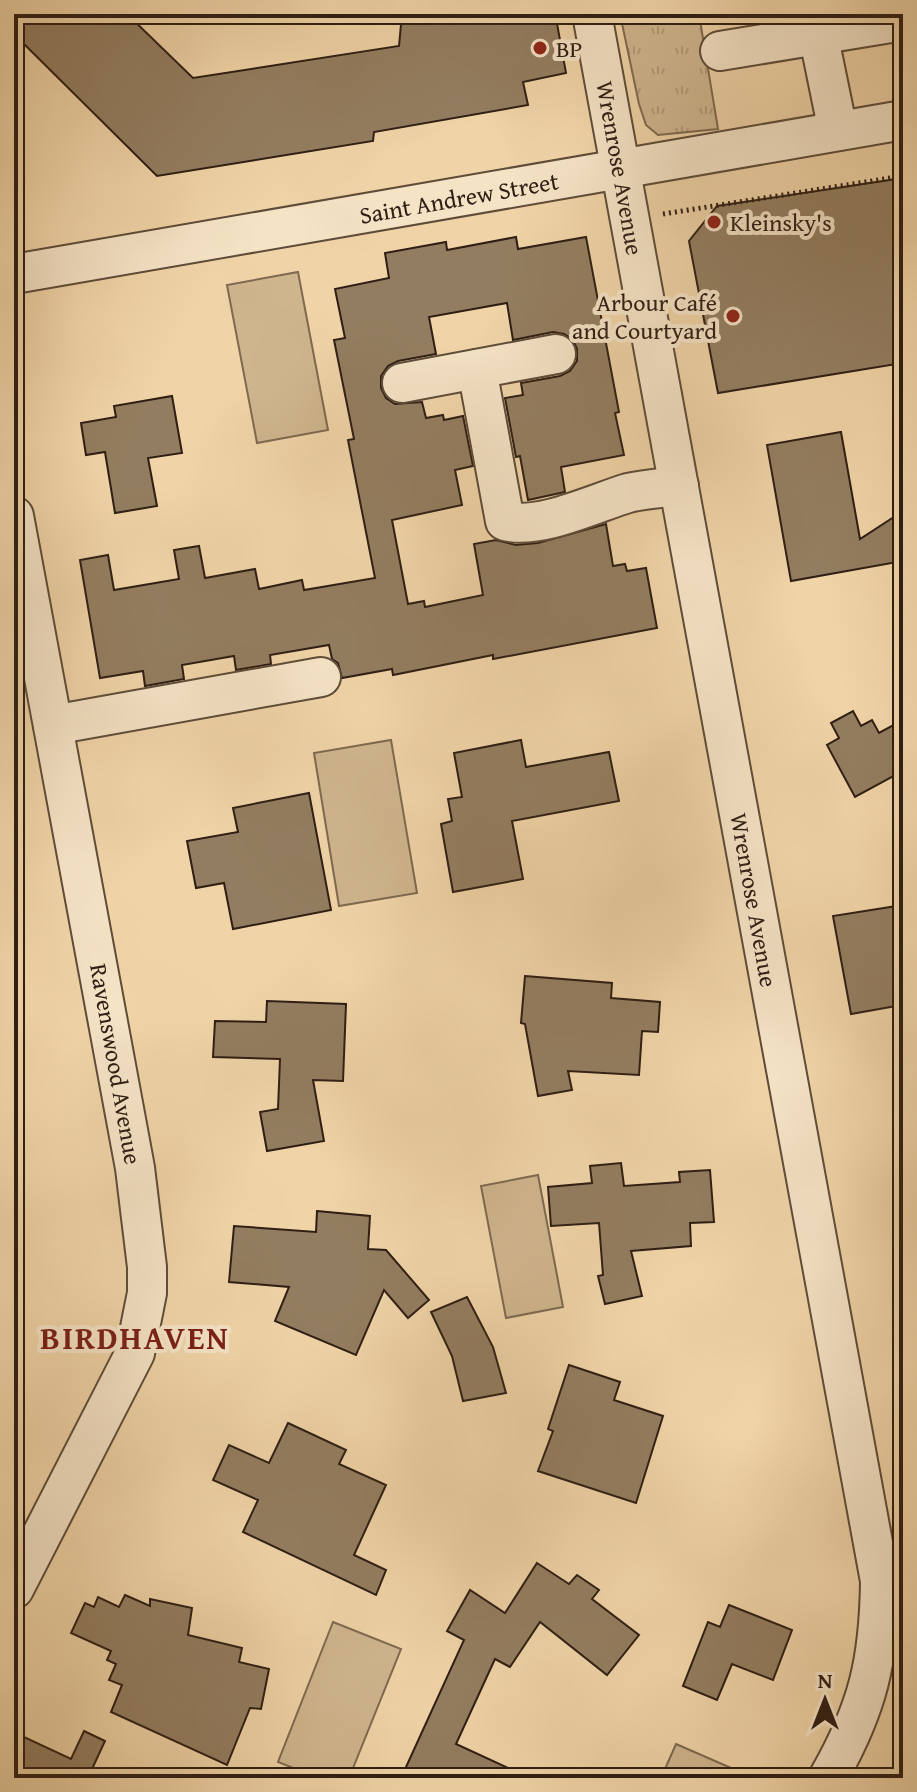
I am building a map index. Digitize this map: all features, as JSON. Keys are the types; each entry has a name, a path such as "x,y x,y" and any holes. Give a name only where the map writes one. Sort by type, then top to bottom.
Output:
{"street":[{"name":"Wrenrose Avenue","path":"592,14 880,1581 874,1668 863,1708 828,1778"},
{"path":"720,51 816,24 903,21"},
{"path":"816,24 838,131"},
{"name":"Saint Andrew Street","path":"14,274 903,120"},
{"path":"402,383 556,354"},
{"path":"477,369 505,521 526,522 556,517 632,492 679,486"},
{"name":"Ravenswood Avenue","path":"14,516 135,1168 147,1293 135,1353 14,1589"},
{"path":"53,725 321,677"}],"path":[{"path":"630,222 734,201 903,176"}],"green space":[{"path":"620,14 699,14 718,129 658,135 646,125"},
{"path":"298,272 328,430 257,443 227,285"},
{"path":"391,740 417,893 339,906 314,753"},
{"path":"538,1175 563,1307 506,1318 481,1186"},
{"path":"333,1622 401,1649 349,1778 318,1778 278,1762"},
{"path":"676,1744 745,1774 743,1778 661,1778"}],"building":[{"path":"14,14 127,14 193,78 399,46 402,14 514,14 556,18 566,73 523,82 528,105 374,132 373,141 157,176 23,43 14,42"},
{"path":"903,178 903,363 718,393 689,241 717,206"},
{"path":"516,237 518,249 586,237 619,412 615,413 624,455 561,467 565,492 528,500 505,398 523,395 521,383 560,376 570,371 577,361 573,340 553,332 513,340 507,303 429,317 436,354 398,361 388,366 381,376 381,388 386,398 395,404 422,402 426,418 443,415 444,420 463,416 473,466 455,470 462,505 392,520 408,604 424,601 425,607 483,595 474,544 496,540 516,545 538,543 606,524 613,566 625,564 627,571 646,568 657,628 393,675 392,669 342,678 329,645 270,655 271,664 236,670 234,656 182,665 184,679 145,686 143,671 100,678 80,560 108,555 114,590 179,579 174,550 199,546 205,578 255,569 259,589 302,580 304,590 375,578 348,440 354,439 334,340 345,338 335,289 389,278 385,253 446,242 447,250"},
{"path":"172,396 182,453 148,458 157,506 115,513 105,452 86,455 81,423 116,417 114,406"},
{"path":"841,432 860,539 903,511 903,561 791,581 767,445"},
{"path":"853,711 861,726 872,720 879,733 903,720 903,771 855,797 827,745 839,738 831,723"},
{"path":"521,740 526,767 609,752 619,801 512,821 523,879 453,892 441,824 452,821 448,799 462,797 454,753"},
{"path":"309,793 331,910 233,929 224,883 196,888 187,841 238,832 233,808"},
{"path":"903,905 903,967 895,968 902,1005 851,1014 833,916"},
{"path":"525,976 612,983 611,998 660,1002 658,1032 642,1031 639,1075 568,1071 572,1090 538,1096 525,1024 521,1023"},
{"path":"267,1001 346,1004 343,1081 313,1080 324,1141 267,1151 260,1112 278,1109 280,1059 213,1057 215,1021 266,1022"},
{"path":"621,1163 624,1186 680,1182 679,1172 710,1170 714,1222 690,1223 691,1246 631,1251 642,1296 605,1304 598,1276 603,1275 599,1223 551,1226 548,1187 592,1183 590,1166"},
{"path":"317,1211 370,1216 368,1249 386,1250 429,1300 408,1318 384,1290 356,1355 275,1321 289,1287 229,1282 234,1226 316,1232"},
{"path":"467,1297 493,1347 506,1393 463,1401 452,1356 431,1312"},
{"path":"569,1365 620,1382 614,1400 663,1416 636,1503 538,1471 553,1431 548,1429"},
{"path":"288,1423 346,1450 339,1464 386,1485 354,1555 386,1570 376,1595 243,1532 258,1500 213,1480 229,1445 269,1463"},
{"path":"537,1563 569,1584 577,1575 599,1590 592,1599 639,1635 607,1675 540,1622 510,1667 495,1659 456,1744 530,1778 401,1778 464,1640 447,1631 470,1590 505,1613"},
{"path":"125,1595 150,1606 150,1599 192,1608 188,1635 242,1648 239,1662 269,1669 261,1709 250,1708 227,1765 111,1712 122,1685 109,1680 116,1664 107,1660 111,1651 71,1633 85,1603 94,1607 98,1597 119,1607"},
{"path":"729,1605 792,1630 773,1680 732,1664 717,1700 683,1686 708,1622 720,1627"},
{"path":"84,1731 105,1741 92,1769 111,1778 14,1778 14,1754 22,1736 71,1759"}],"place":[{"name":"BP","path":"540,48"},
{"name":"Kleinsky's","path":"714,222"},
{"name":"Arbour Café and Courtyard","path":"733,316"}],"district":[{"name":"BIRDHAVEN","path":"135,1337"}]}
